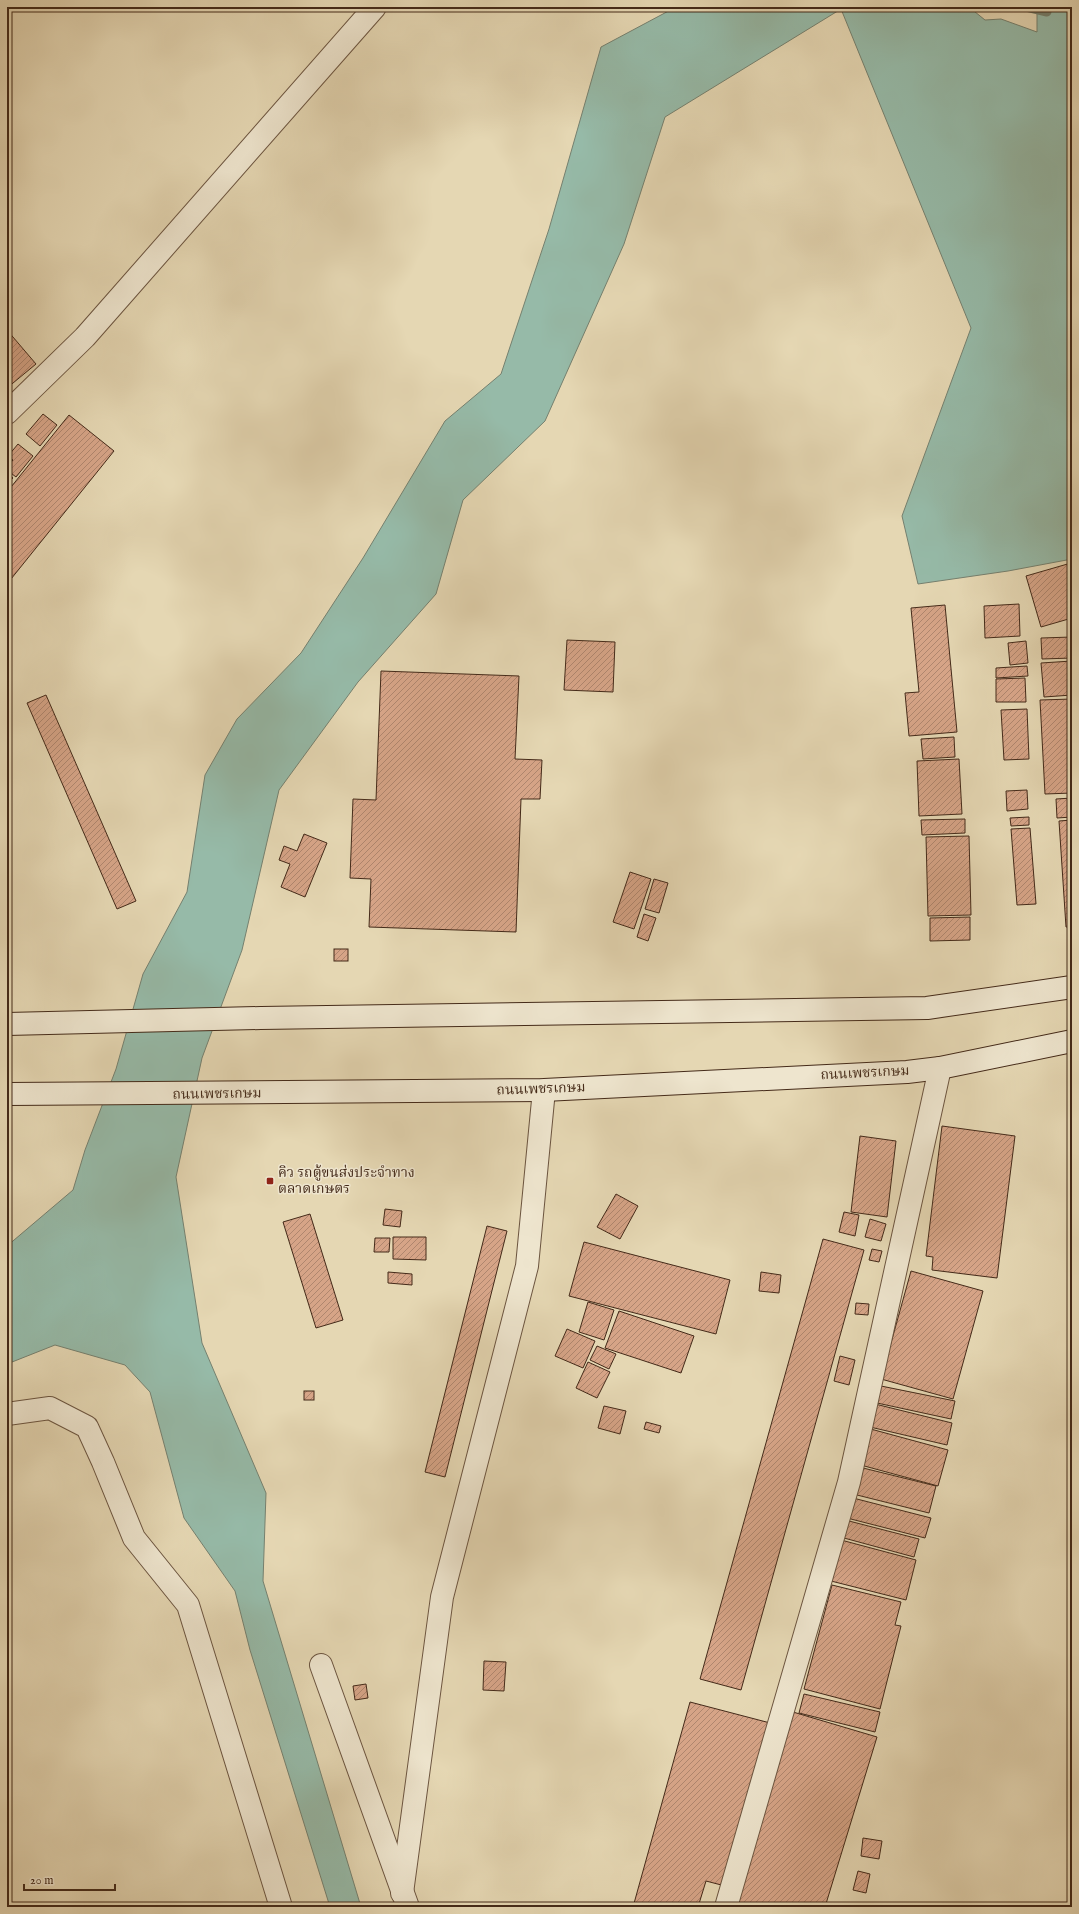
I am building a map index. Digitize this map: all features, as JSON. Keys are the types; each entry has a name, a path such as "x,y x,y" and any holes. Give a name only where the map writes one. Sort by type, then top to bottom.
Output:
{"street":[{"path":"7,413 85,337 375,7"},
{"path":"12,1024 261,1018 926,1008 1072,987"},
{"name":"ถนนเพชรเกษม","path":"16,1095 544,1090 907,1072 940,1068 1072,1041"},
{"path":"726,1907 848,1482 940,1068"},
{"path":"405,1900 442,1597 528,1266 544,1090"},
{"path":"7,1414 50,1408 87,1427 134,1538 188,1605 281,1907"},
{"path":"321,1665 405,1900"}],"shaded area":[{"path":"676,7 969,7 985,20 1001,19 1037,32 1037,7 1072,7 1072,559 1008,571 918,584 902,516 971,328 841,9 665,117 624,244 545,421 463,500 436,594 358,682 279,790 242,950 202,1058 176,1177 202,1343 266,1493 263,1581 361,1907 330,1907 250,1650 235,1591 184,1518 150,1392 125,1365 55,1345 7,1364 7,1246 73,1190 85,1150 116,1069 143,974 187,892 205,775 237,719 301,653 363,558 445,421 501,374 549,229 601,47"}],"building":[{"path":"7,330 36,364 7,388"},
{"path":"43,414 57,425 40,446 26,434"},
{"path":"69,415 114,451 7,584 7,492"},
{"path":"18,444 33,456 16,477 7,470 7,466 13,460 8,456"},
{"path":"7,472 13,478 7,484"},
{"path":"1071,563 1072,618 1041,627 1026,576"},
{"path":"1019,604 1020,636 985,638 984,606"},
{"path":"945,605 957,732 909,736 905,693 919,692 911,608"},
{"path":"1072,637 1072,658 1042,659 1041,638"},
{"path":"567,640 615,642 613,692 564,690"},
{"path":"1026,641 1028,663 1010,665 1008,643"},
{"path":"1072,661 1072,695 1044,697 1041,663"},
{"path":"1027,666 1028,676 996,678 996,668"},
{"path":"381,671 519,676 515,759 542,760 540,799 521,799 516,932 369,927 371,879 350,878 353,799 376,800"},
{"path":"1025,678 1026,702 996,702 996,679"},
{"path":"46,695 136,901 117,909 27,703"},
{"path":"1072,699 1072,793 1045,794 1040,700"},
{"path":"1027,709 1029,759 1004,760 1001,710"},
{"path":"954,737 955,757 923,759 921,739"},
{"path":"959,759 962,814 919,816 917,761"},
{"path":"1027,790 1028,809 1007,811 1006,791"},
{"path":"1072,798 1072,817 1057,818 1056,799"},
{"path":"1029,817 1029,825 1011,826 1010,818"},
{"path":"965,819 965,833 922,835 921,820"},
{"path":"1072,820 1072,927 1066,927 1059,821"},
{"path":"1030,828 1036,904 1017,905 1011,829"},
{"path":"304,834 327,843 305,897 281,887 290,864 279,860 284,846 297,851"},
{"path":"969,836 971,915 928,916 926,837"},
{"path":"630,872 651,879 634,929 613,922"},
{"path":"654,879 668,883 659,913 645,909"},
{"path":"644,914 656,918 648,941 637,937"},
{"path":"970,917 970,940 930,941 930,918"},
{"path":"334,949 348,949 348,961 334,961"},
{"path":"942,1126 1015,1136 997,1278 932,1270 933,1257 926,1256"},
{"path":"860,1136 896,1141 887,1217 851,1212"},
{"path":"616,1194 638,1206 620,1239 597,1227"},
{"path":"385,1209 402,1211 400,1227 383,1225"},
{"path":"844,1212 859,1215 855,1236 839,1232"},
{"path":"310,1214 343,1320 316,1328 283,1222"},
{"path":"870,1219 886,1224 881,1241 865,1237"},
{"path":"487,1226 507,1231 445,1477 425,1472"},
{"path":"393,1237 426,1237 426,1260 393,1259"},
{"path":"375,1238 390,1238 389,1252 374,1252"},
{"path":"823,1239 864,1250 741,1690 700,1679"},
{"path":"584,1242 730,1280 716,1334 569,1296"},
{"path":"872,1249 882,1251 879,1262 869,1260"},
{"path":"911,1271 983,1291 953,1399 881,1379"},
{"path":"388,1272 412,1274 412,1285 388,1283"},
{"path":"761,1272 781,1275 779,1293 759,1291"},
{"path":"588,1302 614,1310 604,1340 579,1332"},
{"path":"856,1303 869,1304 868,1315 855,1314"},
{"path":"619,1311 694,1336 681,1373 605,1348"},
{"path":"567,1329 595,1341 583,1368 555,1356"},
{"path":"597,1346 616,1354 609,1369 590,1360"},
{"path":"840,1356 855,1360 849,1385 834,1381"},
{"path":"588,1362 610,1372 597,1398 576,1388"},
{"path":"881,1386 955,1401 951,1419 877,1403"},
{"path":"304,1391 314,1391 314,1400 304,1400"},
{"path":"875,1404 952,1423 947,1445 870,1427"},
{"path":"604,1406 626,1411 620,1434 598,1428"},
{"path":"646,1422 661,1426 659,1433 644,1429"},
{"path":"867,1428 948,1450 938,1486 857,1464"},
{"path":"859,1467 936,1486 929,1513 853,1494"},
{"path":"853,1498 931,1518 925,1538 847,1518"},
{"path":"849,1521 919,1539 914,1557 844,1538"},
{"path":"841,1540 916,1560 906,1600 831,1581"},
{"path":"832,1585 901,1602 895,1625 901,1626 880,1709 804,1689"},
{"path":"484,1661 506,1662 504,1691 483,1690"},
{"path":"366,1684 368,1698 355,1700 353,1686"},
{"path":"804,1694 880,1712 875,1732 799,1713"},
{"path":"690,1702 774,1724 729,1887 706,1881 698,1907 633,1907"},
{"path":"793,1712 877,1737 825,1907 733,1907"},
{"path":"863,1838 882,1841 879,1859 861,1856"},
{"path":"858,1871 870,1874 866,1893 853,1890"}],"waterway":[{"path":"1026,7 1047,12"}],"place":[{"name":"คิว รถตู้ขนส่งประจำทาง ตลาดเกษตร","path":"270,1181"}]}
